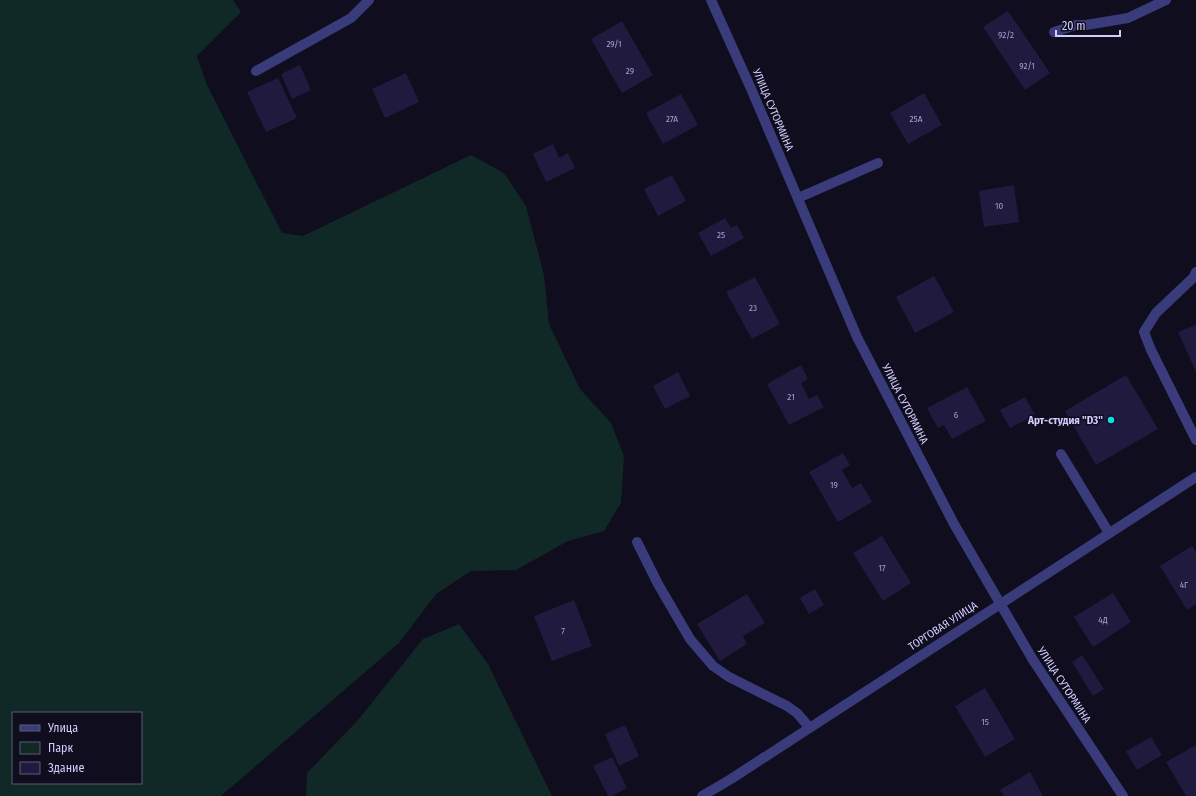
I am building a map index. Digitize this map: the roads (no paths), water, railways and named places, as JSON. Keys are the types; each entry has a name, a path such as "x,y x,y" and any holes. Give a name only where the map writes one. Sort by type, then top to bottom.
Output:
{"street":[{"path":"256,71 351,18 369,0"},
{"name":"УЛИЦА СУТОРМИНА","path":"711,0 752,91 857,337 954,524 1033,660 1123,796"},
{"path":"1054,32 1076,25 1086,25 1128,18 1166,0"},
{"path":"798,198 878,163"},
{"path":"1196,272 1194,278 1156,313 1144,332 1151,350 1196,440"},
{"path":"1061,454 1109,533"},
{"name":"ТОРГОВАЯ УЛИЦА","path":"702,796 731,779 1196,477"},
{"path":"637,542 658,584 690,639 713,666 729,677 787,706 797,713 809,727"}],"place":[{"name":"Арт-студия \"D3\"","path":"1111,420"}]}
